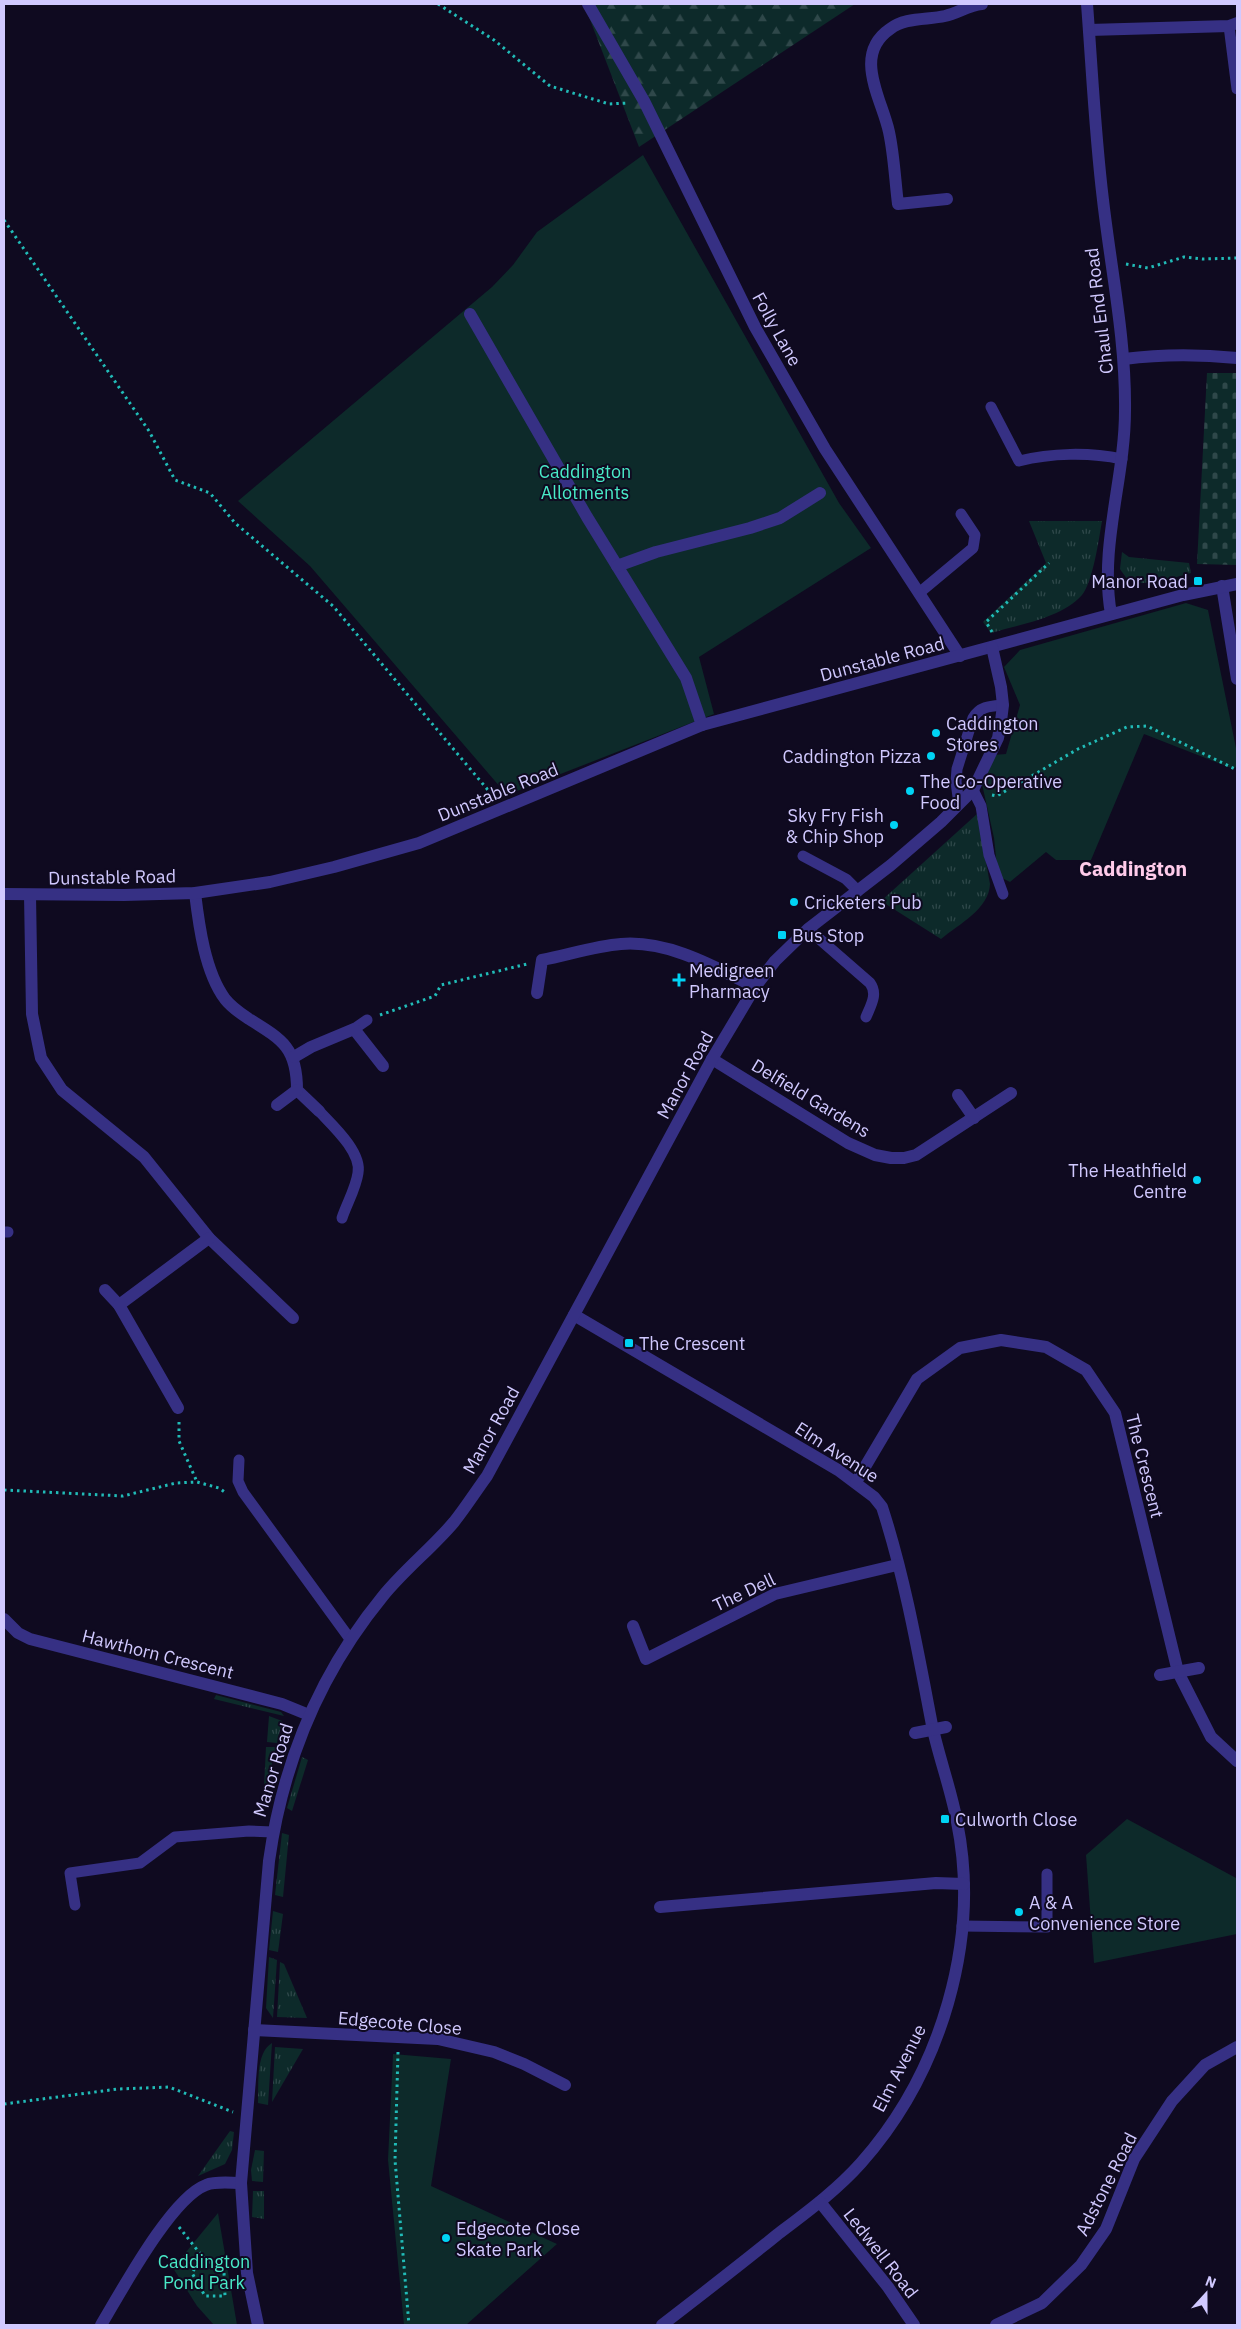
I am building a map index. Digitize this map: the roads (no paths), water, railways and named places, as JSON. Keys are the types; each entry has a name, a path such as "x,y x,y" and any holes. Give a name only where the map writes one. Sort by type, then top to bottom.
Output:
{"street":[{"name":"Folly Lane","path":"588,4 644,101 755,327 825,449 960,656"},
{"path":"947,199 898,204 890,133 874,86 871,74 872,61 876,46 890,28 910,20 947,16 982,4"},
{"name":"Chaul End Road","path":"1088,4 1096,127 1111,265 1124,359 1125,412 1122,459 1108,564 1107,594 1111,614"},
{"path":"1089,30 1233,24"},
{"path":"470,314 617,566 686,678 702,725"},
{"path":"1124,359 1172,354 1237,358"},
{"path":"617,566 656,552 772,520 820,493"},
{"name":"Dunstable Road","path":"4,894 195,893 270,882 334,867 419,843 504,810 702,725 1111,614 1222,586 1237,584"},
{"path":"1222,586 1237,679"},
{"name":"Manor Road","path":"258,2325 247,2273 241,2183 273,1832 287,1773 309,1715 350,1639 384,1594 454,1522 487,1476 712,1059 755,987 775,961 808,929 891,865 972,790 998,738 1003,705 996,646"},
{"path":"195,893 199,930 216,984 235,1010 284,1044 294,1057 297,1090 319,1111"},
{"path":"30,895 32,1014 41,1058 62,1090 144,1158 209,1238 293,1318"},
{"path":"537,994 542,960 622,944 660,947 708,964 755,987"},
{"path":"294,1057 311,1047 354,1029 383,1066"},
{"name":"Delfield Gardens","path":"712,1059 848,1143 883,1156 904,1158 916,1155 1012,1093"},
{"path":"277,1105 297,1090"},
{"path":"958,1095 974,1118"},
{"path":"119,1305 209,1238"},
{"path":"105,1290 119,1305 178,1408"},
{"name":"Elm Avenue","path":"574,1316 856,1482 874,1497 882,1507 916,1643 933,1729 958,1823 964,1884 961,1945 954,1982 943,2020 908,2097 887,2131 841,2184 662,2325"},
{"name":"The Crescent","path":"856,1482 917,1379 960,1348 1001,1340 1046,1347 1086,1370 1115,1413 1178,1672 1211,1737 1237,1761"},
{"name":"The Dell","path":"634,1626 646,1659 775,1594 897,1565"},
{"name":"Hawthorn Crescent","path":"4,1619 18,1633 30,1639 282,1704 309,1715"},
{"path":"1160,1676 1199,1668"},
{"path":"915,1733 946,1727"},
{"path":"660,1907 936,1883 964,1884"},
{"name":"Edgecote Close","path":"254,2030 438,2039 494,2052 524,2064 565,2085"},
{"name":"Adstone Road","path":"996,2325 1042,2303 1082,2265 1106,2229 1134,2159 1172,2101 1205,2065 1237,2047"},
{"path":"101,2325 150,2244 194,2192 207,2184 241,2183"},
{"name":"Ledwell Road","path":"820,2202 888,2288 914,2325"}],"lane":[{"path":"1233,24 1237,90"},
{"path":"991,407 1019,461 1037,456 1101,454 1122,459"},
{"path":"920,593 973,548 975,535 960,514"},
{"path":"959,804 956,782 957,769 973,718 976,712 985,707 1003,705"},
{"path":"972,790 981,806 990,861 1003,894"},
{"path":"803,856 846,879 858,891"},
{"path":"808,929 875,989 866,1017"},
{"path":"354,1029 367,1020"},
{"path":"319,1111 355,1154 359,1172 342,1218"},
{"path":"239,1460 238,1481 243,1492 350,1639"},
{"path":"75,1904 70,1873 140,1863 175,1837 249,1831 273,1832"},
{"path":"962,1926 1047,1928 1047,1874"}],"place":[{"name":"Manor Road","path":"1198,581"},
{"name":"Caddington Stores","path":"936,733"},
{"name":"Caddington Pizza","path":"931,756"},
{"name":"The Co-Operative Food","path":"910,791"},
{"name":"Sky Fry Fish & Chip Shop","path":"894,825"},
{"name":"Cricketers Pub","path":"794,902"},
{"name":"Bus Stop","path":"782,935"},
{"name":"Medigreen Pharmacy","path":"679,980"},
{"name":"The Heathfield Centre","path":"1197,1180"},
{"name":"The Crescent","path":"629,1343"},
{"name":"Culworth Close","path":"945,1819"},
{"name":"A & A Convenience Store","path":"1019,1912"},
{"name":"Edgecote Close Skate Park","path":"446,2238"}],"district":[{"name":"Caddington","path":"1133,868"}],"park label":[{"name":"Caddington Allotments","path":"585,481"},
{"name":"Caddington Pond Park","path":"204,2271"}]}
